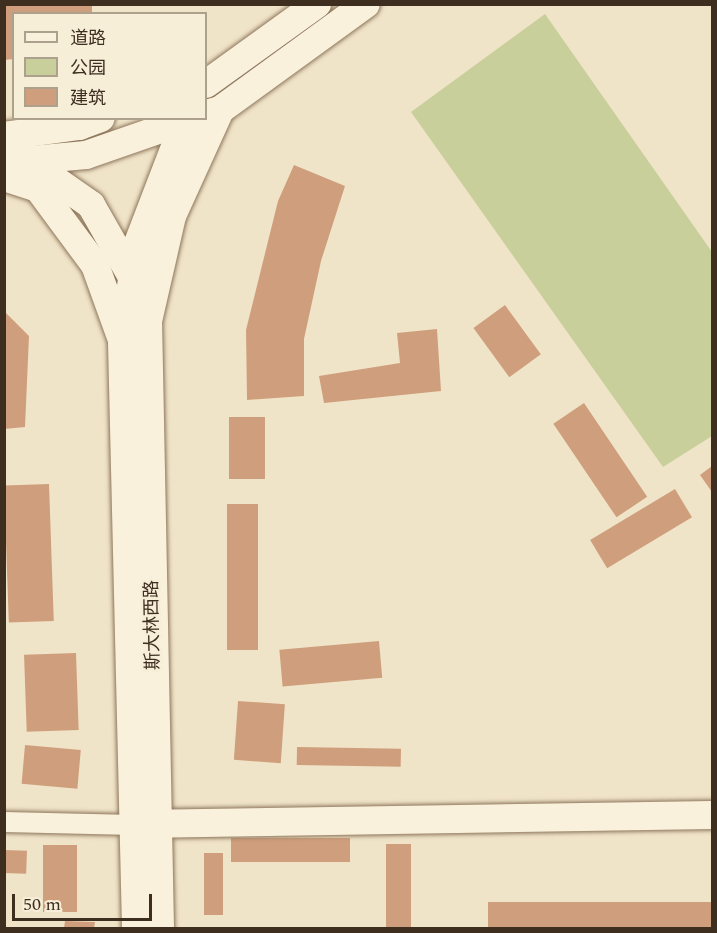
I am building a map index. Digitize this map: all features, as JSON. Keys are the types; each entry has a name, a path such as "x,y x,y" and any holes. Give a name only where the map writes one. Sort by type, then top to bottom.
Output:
{"main road":[{"path":"207,83 317,4"},
{"path":"207,110 366,4"},
{"path":"4,136 79,126 96,120"},
{"path":"12,158 86,154 186,120"},
{"path":"122,342 138,243 196,120"},
{"path":"148,321 197,120"},
{"path":"12,158 91,205 133,274 148,321"},
{"path":"4,177 38,189 95,265 122,342"},
{"name":"斯大林西路","path":"136,928 146,824 148,321"},
{"name":"斯大林西路","path":"122,342 146,824 160,928"},
{"path":"146,824 712,815"}],"street":[{"path":"4,822 146,824"}],"green space":[{"path":"545,14 712,252 712,436 663,467 411,112"}],"building":[{"path":"4,4 92,4 92,12 12,12 12,59 4,60"},
{"path":"294,165 345,186 321,261 304,339 304,396 247,400 246,330 278,201"},
{"path":"505,305 541,354 509,377 473,328"},
{"path":"4,311 29,336 25,427 4,429"},
{"path":"437,329 441,391 324,403 319,376 400,363 397,333"},
{"path":"584,403 647,497 617,517 553,424"},
{"path":"229,417 265,417 265,479 229,479"},
{"path":"712,466 712,492 700,475"},
{"path":"49,484 54,621 9,622 4,486"},
{"path":"675,489 692,517 607,568 590,540"},
{"path":"227,504 258,504 258,650 227,650"},
{"path":"379,641 382,678 283,687 279,650"},
{"path":"76,653 79,730 27,732 24,655"},
{"path":"238,701 285,704 281,763 234,760"},
{"path":"25,745 81,750 77,789 22,784"},
{"path":"297,747 401,749 401,767 297,765"},
{"path":"231,838 350,838 350,862 231,862"},
{"path":"386,844 411,844 411,928 386,928"},
{"path":"43,845 77,845 77,912 43,912"},
{"path":"4,850 27,851 26,874 4,873"},
{"path":"204,853 223,853 223,915 204,915"},
{"path":"488,902 712,902 712,928 488,928"},
{"path":"65,921 95,922 94,928 64,928"}]}
